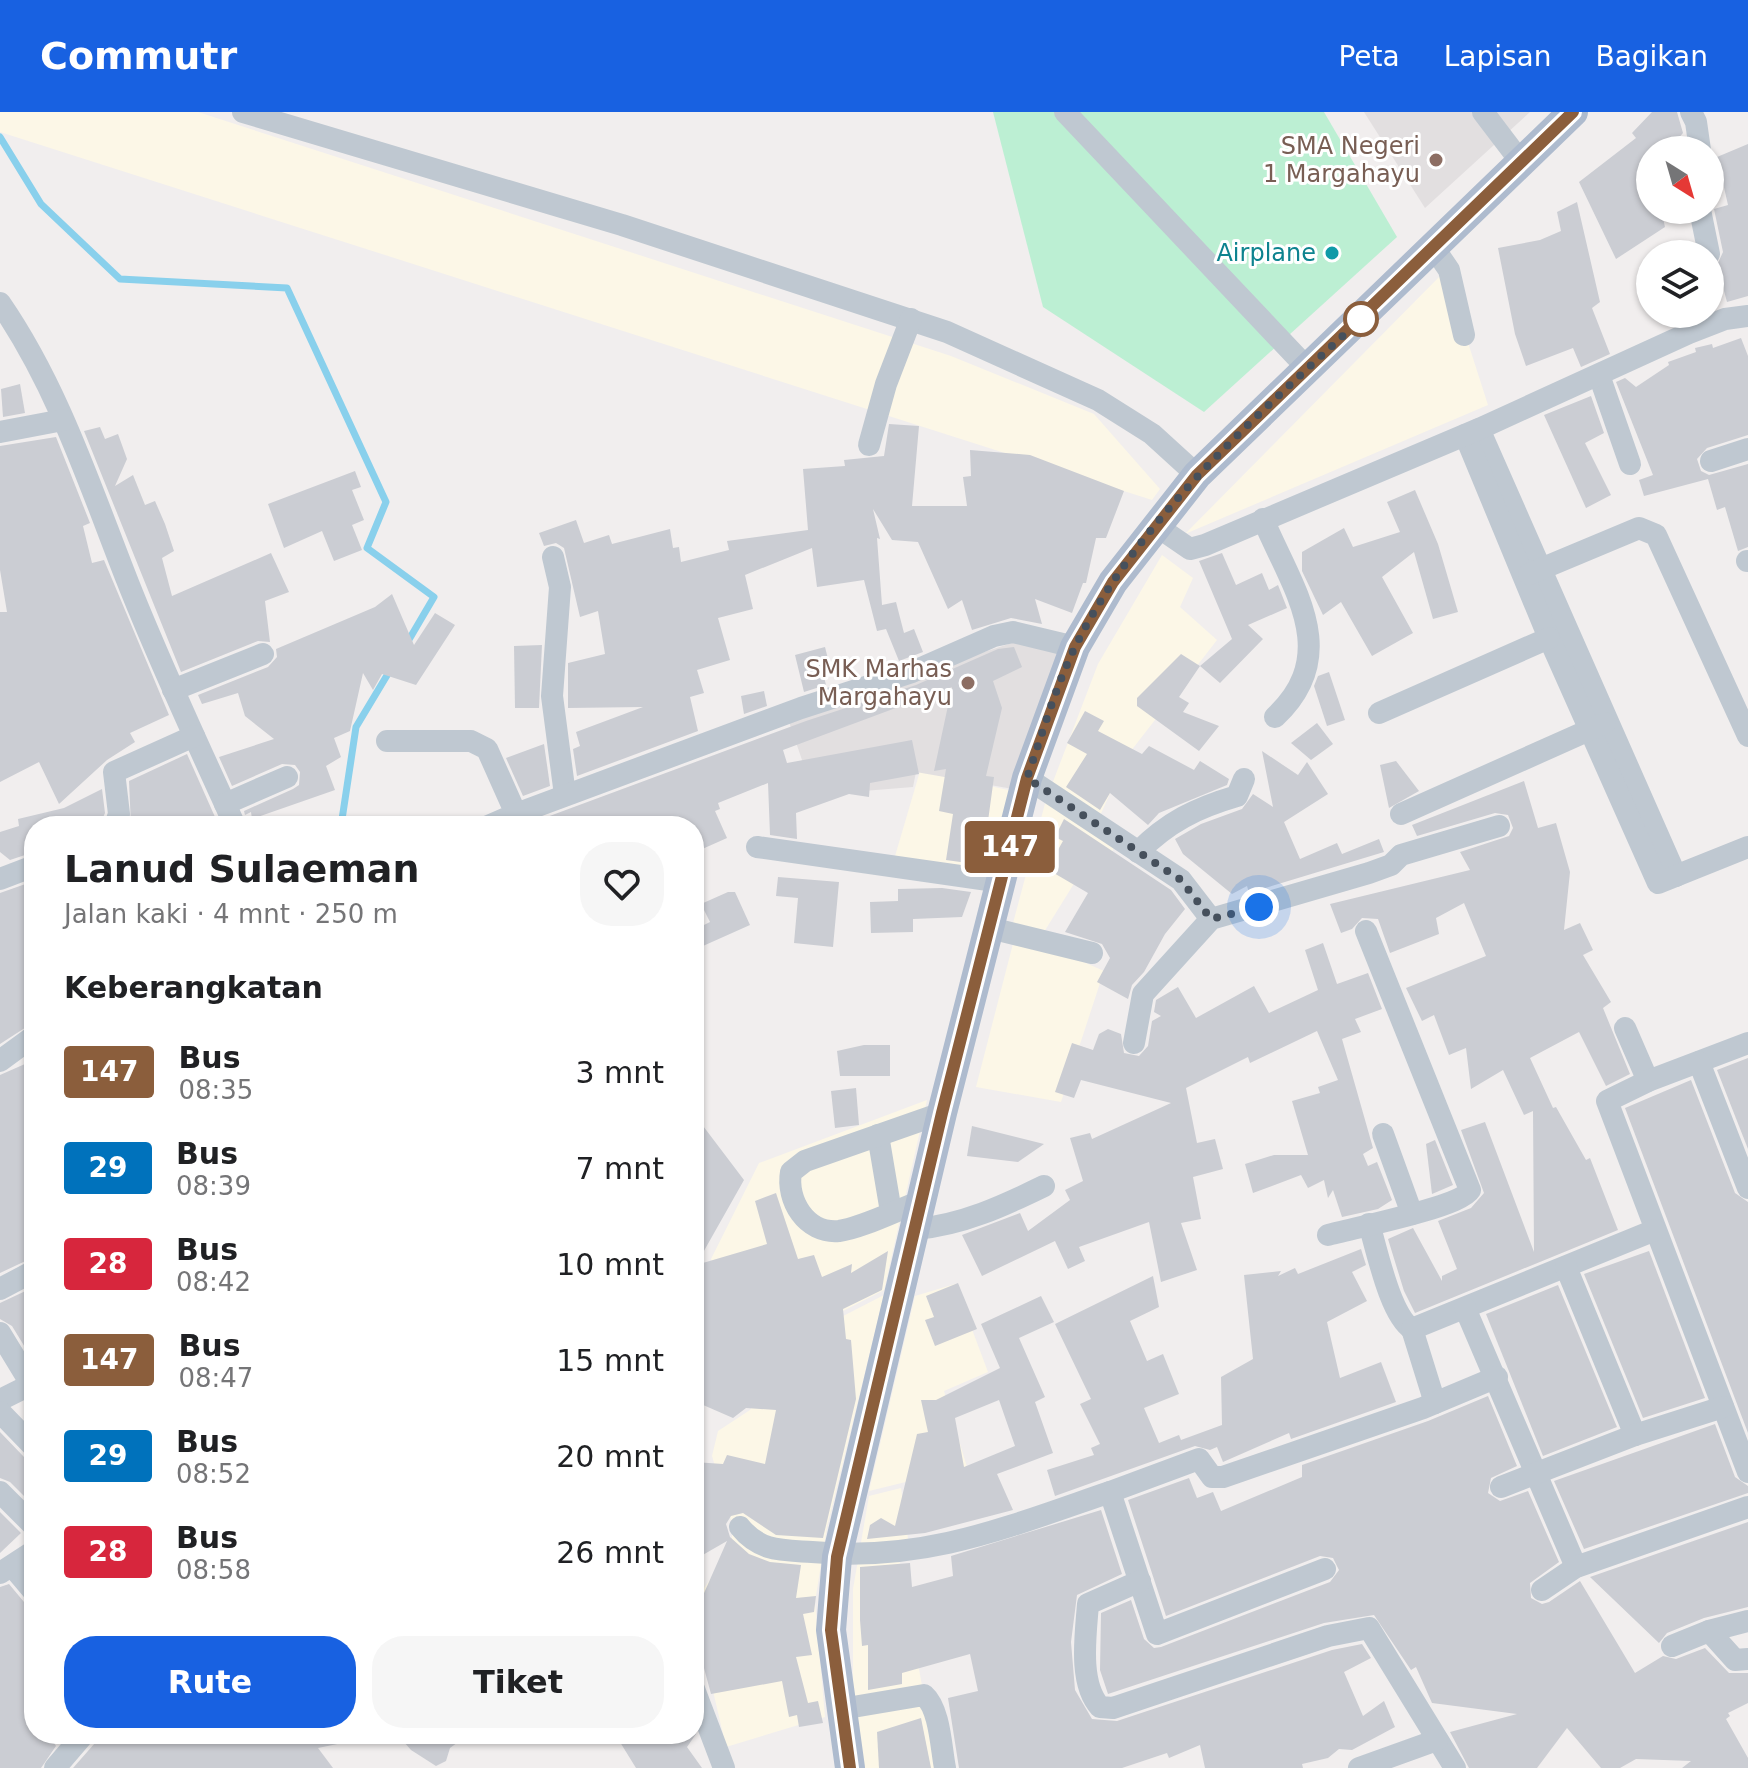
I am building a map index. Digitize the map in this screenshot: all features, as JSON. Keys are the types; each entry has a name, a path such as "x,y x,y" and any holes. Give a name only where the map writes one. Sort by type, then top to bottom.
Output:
{"main road":[{"path":"850,1768 831,1630 837,1557 910,1214 942,1113 1027,778 1075,647 1113,582 1197,475 1573,112"}],"street":[{"path":"243,112 622,225 911,319 1005,355 1098,400 1152,434 1197,475"},
{"path":"1065,112 1309,370"},
{"path":"1483,112 1521,162"},
{"path":"1691,112 1698,136"},
{"path":"1434,248 1449,270 1464,335"},
{"path":"0,303 34,359 63,420 173,690 230,816"},
{"path":"1155,525 1190,549 1472,432 1689,333 1725,319 1748,316"},
{"path":"869,445 886,384 911,319"},
{"path":"1599,375 1630,464"},
{"path":"0,432 63,420"},
{"path":"1472,432 1667,880 1748,847"},
{"path":"1711,461 1748,449"},
{"path":"1263,519 1302,609 1309,643 1304,682 1275,717"},
{"path":"1533,572 1639,528 1656,535 1748,736"},
{"path":"553,557 560,587 552,696 565,795"},
{"path":"1533,572 1549,638 1600,725"},
{"path":"511,816 801,708 912,672 994,636 1013,632 1075,647"},
{"path":"1379,713 1549,638"},
{"path":"173,690 263,654"},
{"path":"1401,814 1600,725"},
{"path":"118,816 114,772 194,736"},
{"path":"387,741 478,743 494,758 516,814"},
{"path":"225,804 287,777"},
{"path":"1027,778 1074,806 1188,886 1211,919"},
{"path":"1138,852 1157,833 1187,812 1239,795 1244,779"},
{"path":"1134,1043 1143,994 1176,953 1211,919 1369,873 1394,863 1401,855 1499,826"},
{"path":"757,847 801,850 1002,882"},
{"path":"0,879 24,870"},
{"path":"990,928 1092,953"},
{"path":"1328,1235 1412,1214 1468,1195 1470,1188 1366,931"},
{"path":"1625,1028 1648,1081"},
{"path":"0,1061 24,1043"},
{"path":"1748,1043 1648,1081 1607,1101 1748,1472"},
{"path":"1699,1062 1742,1154 1748,1188"},
{"path":"942,1113 805,1161 791,1172 788,1187 804,1218 814,1225 838,1231 910,1214 938,1227 995,1210 1044,1186"},
{"path":"1383,1134 1412,1214"},
{"path":"878,1135 910,1214"},
{"path":"1369,1224 1391,1296 1403,1322 1412,1329 1435,1403"},
{"path":"1412,1329 1655,1230"},
{"path":"1566,1267 1635,1435"},
{"path":"0,1289 24,1276"},
{"path":"1465,1308 1576,1567"},
{"path":"0,1333 24,1370"},
{"path":"740,1527 751,1541 768,1550 837,1557 890,1555 966,1541 1108,1493 1193,1460 1203,1460 1212,1477 1223,1477 1435,1403 1497,1377"},
{"path":"0,1400 24,1387"},
{"path":"1501,1487 1635,1435 1723,1407"},
{"path":"0,1412 24,1437"},
{"path":"0,1492 24,1516"},
{"path":"1108,1493 1157,1634 1325,1569"},
{"path":"1542,1590 1576,1567 1748,1507"},
{"path":"24,1558 6,1570 24,1583"},
{"path":"1140,1581 1088,1604 1085,1653 1092,1693 1100,1707 1113,1708 1328,1636 1369,1628 1455,1768"},
{"path":"1672,1646 1709,1631 1748,1621"},
{"path":"1709,1631 1735,1660 1748,1659"},
{"path":"841,1709 924,1695 929,1699 945,1768"},
{"path":"704,1715 724,1768"},
{"path":"1359,1768 1437,1740"},
{"path":"57,1763 75,1744"}],"shaded area":[{"path":"0,112 198,112 951,356 1094,414 1160,489 1152,500 0,132"},
{"name":"SMA Negeri 1 Margahayu","path":"1364,112 1530,112 1425,208"},
{"path":"1445,271 1488,405 1185,534"},
{"path":"1162,555 1193,578 1180,607 1217,640 1127,756 1094,829 1116,845 1090,886 1075,882 1044,932 1013,923 1046,800 1098,664"},
{"name":"SMK Marhas Margahayu","path":"1030,637 1063,642 1013,789 916,772 913,787 814,795 787,716"},
{"path":"920,771 1013,791 992,876 893,863"},
{"path":"1016,932 1104,971 1061,1102 976,1087"},
{"path":"927,1100 884,1290 751,1358 711,1259 759,1163"},
{"path":"955,1284 988,1372 944,1391 967,1467 869,1491 915,1296"},
{"path":"884,1295 827,1527 815,1602 825,1717 726,1747 704,1652 704,1588 730,1553 733,1527 712,1456 718,1431 750,1410 757,1399 752,1363"},
{"path":"901,1488 910,1553 899,1559 937,1768 861,1768 853,1721 853,1589 869,1496"}],"green space":[{"path":"993,112 1324,112 1397,237 1204,412 1043,307"}],"building":[{"path":"1652,112 1677,112 1683,133 1680,136 1636,138 1632,133"},
{"path":"1636,138 1636,224 1664,224 1665,227 1645,240 1636,240 1636,246 1616,259 1579,182"},
{"path":"1748,144 1748,296 1727,302 1724,291 1724,240 1720,240 1717,224 1724,224 1724,206 1728,205 1724,188 1724,154"},
{"path":"1577,202 1600,302 1592,308 1610,354 1581,367 1573,348 1526,366 1515,334 1498,248 1540,240 1561,231 1557,212"},
{"path":"1741,338 1748,356 1748,435 1707,448 1697,459 1701,471 1709,475 1748,464 1748,547 1738,551 1725,507 1717,510 1708,479 1644,496 1639,480 1653,475 1616,382 1625,378 1636,387 1669,365 1668,362 1696,352 1695,348 1712,344 1713,348"},
{"path":"20,384 25,413 3,417 1,389"},
{"path":"1591,396 1604,433 1585,443 1611,495 1586,508 1544,415"},
{"path":"889,424 919,426 912,506 967,506 963,477 971,476 970,450 1030,455 1124,491 1106,538 1096,538 1086,583 1083,583 1072,613 1035,599 1042,624 1011,618 972,630 962,600 948,609 918,542 892,540 873,509 880,539 877,538 882,605 896,602 904,633 914,629 923,652 899,661 886,629 877,631 864,580 817,587 812,548 745,575 753,609 718,618 730,660 697,670 704,693 690,697 698,731 577,776 573,749 580,746 576,732 643,707 568,708 568,663 605,654 598,611 580,617 564,548 556,543 544,546 539,533 576,520 584,543 609,535 612,544 670,529 673,548 679,547 681,562 729,550 727,541 808,530 803,469 845,466 844,460 884,456"},
{"path":"100,427 105,439 118,434 127,459 115,486 133,475 145,505 155,501 165,524 174,551 162,558 172,596 271,553 289,592 265,601 270,642 258,641 181,672 84,431"},
{"path":"56,437 90,523 83,526 92,563 104,560 169,715 130,733 135,742 107,760 59,804 39,762 0,782 0,612 7,612 0,570 0,446"},
{"path":"355,471 361,487 352,490 364,520 352,525 362,550 334,561 322,531 284,548 268,504"},
{"path":"1415,490 1438,544 1458,612 1433,619 1414,552 1382,577 1413,633 1372,656 1341,602 1323,615 1302,571 1302,552 1344,528 1353,547 1400,532 1387,502"},
{"path":"1222,553 1236,585 1262,573 1269,590 1278,585 1287,608 1248,625 1263,639 1220,683 1200,666 1232,639 1199,561"},
{"path":"392,594 414,645 435,613 455,625 416,685 382,674 373,690 363,673 350,731 334,738 341,757 326,766 335,790 261,816 252,816 251,812 245,815 244,811 299,785 300,772 295,765 282,764 232,786 219,757 274,739 245,716 238,693 202,704 198,695 268,667 277,657 276,649 375,607"},
{"path":"542,645 539,708 515,708 514,646"},
{"path":"825,647 830,667 822,669 826,685 804,692 795,655"},
{"path":"1014,647 1022,667 993,681 1002,708 986,776 994,777 982,865 946,860 953,814 939,811 946,769 934,771 952,687 783,750 787,763 912,740 919,774 870,783 869,797 849,794 796,813 797,839 770,835 768,783 718,803 720,809 715,811 727,838 704,848 704,816 550,816 806,721 916,685 998,649"},
{"path":"1181,654 1200,666 1179,697 1189,703 1183,712 1219,726 1199,751 1137,706 1137,698"},
{"path":"1329,672 1345,720 1327,726 1314,686 1318,676"},
{"path":"764,691 767,706 744,714 741,696"},
{"path":"1085,711 1104,721 1098,731 1142,754 1149,746 1194,770 1200,761 1229,779 1227,785 1159,813 1148,825 1110,793 1100,810 1066,787 1087,754 1067,743"},
{"path":"1317,723 1333,744 1311,760 1291,743"},
{"path":"544,744 550,786 523,796 506,758"},
{"path":"1262,751 1298,775 1307,762 1328,794 1284,822 1300,859 1337,843 1342,854 1379,839 1384,852 1249,893 1247,886 1232,894 1183,854 1175,839 1201,824 1242,809 1253,794 1273,807"},
{"path":"187,754 215,816 131,816 129,781"},
{"path":"1396,761 1419,791 1389,808 1380,765"},
{"path":"1524,781 1538,828 1556,823 1570,872 1564,930 1580,923 1593,950 1583,955 1611,1002 1603,1008 1630,1074 1606,1086 1579,1032 1530,1058 1553,1108 1556,1107 1586,1160 1590,1158 1618,1230 1415,1313 1404,1291 1388,1239 1413,1228 1442,1281 1442,1276 1457,1269 1438,1221 1471,1208 1484,1193 1461,1130 1485,1122 1534,1252 1533,1111 1524,1115 1503,1070 1471,1089 1466,1048 1449,1055 1434,1015 1422,1021 1406,988 1486,956 1464,903 1436,918 1439,934 1390,953 1378,919 1362,918 1352,929 1341,933 1330,904 1470,870 1460,852 1509,836 1513,828 1508,815 1495,813 1417,836 1412,825"},
{"path":"102,789 104,816 31,816 64,808"},
{"path":"24,818 24,855 10,860 0,852 0,832 19,826 18,819"},
{"path":"1064,819 1171,890 1185,909 1165,934 1144,972 1132,985 1128,999 1097,982 1110,958 1102,944 1065,932 1088,893 1047,869 1063,841 1055,837"},
{"path":"778,877 839,882 833,947 794,943 798,898 776,896"},
{"path":"24,885 24,1028 0,1044 0,893"},
{"path":"942,888 971,892 962,917 913,919 913,932 871,933 870,902 898,901 898,889"},
{"path":"735,892 750,925 704,946 704,925 710,922 704,903"},
{"path":"1323,943 1337,984 1368,973 1382,1009 1355,1019 1361,1032 1342,1039 1373,1148 1363,1154 1368,1166 1377,1162 1392,1200 1378,1209 1342,1217 1333,1190 1328,1198 1324,1180 1308,1188 1301,1175 1253,1193 1245,1164 1274,1155 1308,1155 1292,1101 1320,1093 1318,1087 1338,1080 1317,1031 1250,1063 1248,1057 1186,1088 1197,1143 1215,1139 1223,1169 1193,1177 1201,1219 1181,1223 1197,1270 1161,1282 1149,1222 1079,1247 1085,1261 1068,1269 1055,1241 982,1276 962,1235 1020,1213 1028,1231 1070,1200 1065,1190 1083,1181 1070,1138 1090,1133 1092,1139 1171,1103 1081,1080 1074,1098 1055,1092 1072,1043 1093,1050 1099,1034 1108,1029 1121,1034 1124,1053 1139,1056 1148,1046 1152,1021 1161,1016 1154,1012 1156,1000 1178,987 1196,1018 1254,986 1269,1013 1318,990 1305,950"},
{"path":"864,1045 890,1045 890,1076 840,1076 837,1051"},
{"path":"1748,1058 1748,1149 1717,1070"},
{"path":"24,1064 24,1262 0,1273 0,1075"},
{"path":"1691,1080 1735,1193 1748,1202 1748,1433 1625,1108"},
{"path":"856,1088 859,1125 835,1128 831,1091"},
{"path":"972,1126 1044,1144 1018,1162 967,1156"},
{"path":"704,1127 744,1180 704,1251"},
{"path":"1435,1140 1453,1185 1432,1194 1426,1144"},
{"path":"776,1193 798,1259 814,1255 822,1277 852,1264 851,1273 888,1251 882,1290 843,1309 846,1339 851,1340 856,1399 823,1538 776,1535 743,1513 731,1516 726,1524 730,1537 749,1554 770,1562 801,1565 796,1598 816,1596 814,1612 803,1614 812,1655 796,1657 808,1703 818,1701 823,1723 799,1727 797,1715 789,1717 782,1681 711,1694 704,1668 704,1593 727,1541 704,1554 704,1463 723,1464 727,1455 765,1464 776,1410 746,1408 733,1418 704,1405 704,1263 767,1244 755,1201"},
{"path":"1361,1249 1366,1265 1352,1272 1367,1301 1327,1322 1340,1378 1381,1362 1396,1402 1291,1439 1289,1433 1223,1462 1217,1447 1210,1450 1195,1446 1055,1496 1047,1470 1094,1455 1091,1448 1100,1444 1080,1404 1091,1399 1055,1324 1153,1276 1159,1307 1130,1321 1147,1361 1163,1354 1179,1394 1144,1408 1159,1443 1179,1435 1181,1440 1222,1425 1221,1377 1253,1359 1244,1275 1281,1271 1278,1276 1295,1268 1298,1274"},
{"path":"1649,1251 1705,1398 1643,1418 1584,1274"},
{"path":"958,1283 977,1329 935,1346 925,1320 934,1317 926,1296"},
{"path":"1558,1285 1617,1427 1543,1456 1486,1314"},
{"path":"24,1292 24,1346 12,1326 0,1319 0,1303"},
{"path":"1041,1296 1054,1322 1019,1338 1045,1397 1035,1402 1053,1453 997,1474 1013,1510 925,1533 867,1539 870,1525 881,1518 895,1526 917,1434 928,1432 921,1400 936,1400 1000,1368 981,1324","holes":["999,1400 1015,1446 964,1467 955,1418"]},
{"path":"1488,1396 1517,1466 1491,1478 1488,1493 1500,1501 1528,1491 1559,1562 1530,1583 1531,1598 1542,1604 1549,1602 1580,1581 1635,1673 1663,1656 1676,1659 1705,1648 1729,1673 1748,1673 1748,1703 1728,1713 1730,1716 1726,1719 1748,1758 1748,1768 1682,1768 1691,1761 1636,1759 1620,1768 1601,1768 1567,1728 1537,1768 1469,1768 1450,1732 1517,1714 1432,1703 1416,1667 1411,1670 1374,1615 1324,1623 1108,1694 1100,1670 1101,1613 1131,1600 1144,1639 1154,1648 1161,1647 1330,1582 1339,1570 1333,1558 1320,1556 1166,1616 1128,1500 1189,1478 1197,1498 1213,1492 1221,1511 1302,1477 1302,1465 1428,1421"},
{"path":"1715,1424 1735,1477 1748,1486 1748,1493 1584,1549 1554,1481"},
{"path":"0,1432 24,1457 24,1496 10,1482 0,1478"},
{"path":"1101,1510 1122,1574 1077,1595 1071,1642 1075,1690 1092,1719 1117,1721 1332,1650 1362,1644 1371,1658 1344,1672 1363,1716 1384,1701 1395,1727 1352,1750 1339,1749 1328,1758 1302,1764 1303,1768 1205,1768 1200,1745 1169,1758 1167,1753 1122,1768 959,1768 948,1698 978,1691 970,1654 902,1673 902,1684 868,1690 868,1645 862,1646 860,1620 860,1567 910,1563 912,1587 953,1576 951,1556"},
{"path":"0,1512 21,1533 0,1553"},
{"path":"1748,1522 1748,1607 1704,1618 1667,1633 1659,1643 1590,1577"},
{"path":"9,1584 24,1602 24,1744 56,1746 41,1768 0,1768 0,1587"},
{"path":"921,1718 931,1768 879,1768 877,1732"},
{"path":"94,1744 337,1744 318,1748 333,1768 73,1768"},
{"path":"406,1744 455,1744 450,1748 446,1761 436,1766"},
{"path":"621,1744 689,1744 687,1747 702,1768 636,1768"}],"waterway":[{"path":"0,137 41,204 120,279 287,288 386,502 367,548 434,597 407,643"},
{"path":"343,816 356,727 392,667"}],"bus line":[{"name":"147","path":"850,1768 831,1630 837,1557 942,1113 1027,778 1075,647 1113,582 1197,475 1573,112"}],"place":[{"name":"SMA Negeri 1 Margahayu","path":"1436,160"},
{"name":"Airplane","path":"1332,253"},
{"name":"SMK Marhas Margahayu","path":"968,683"}],"route":[{"path":"1259,907 1211,919 1181,880 1074,806 1027,778 1075,647 1113,582 1197,475 1361,319"}]}
